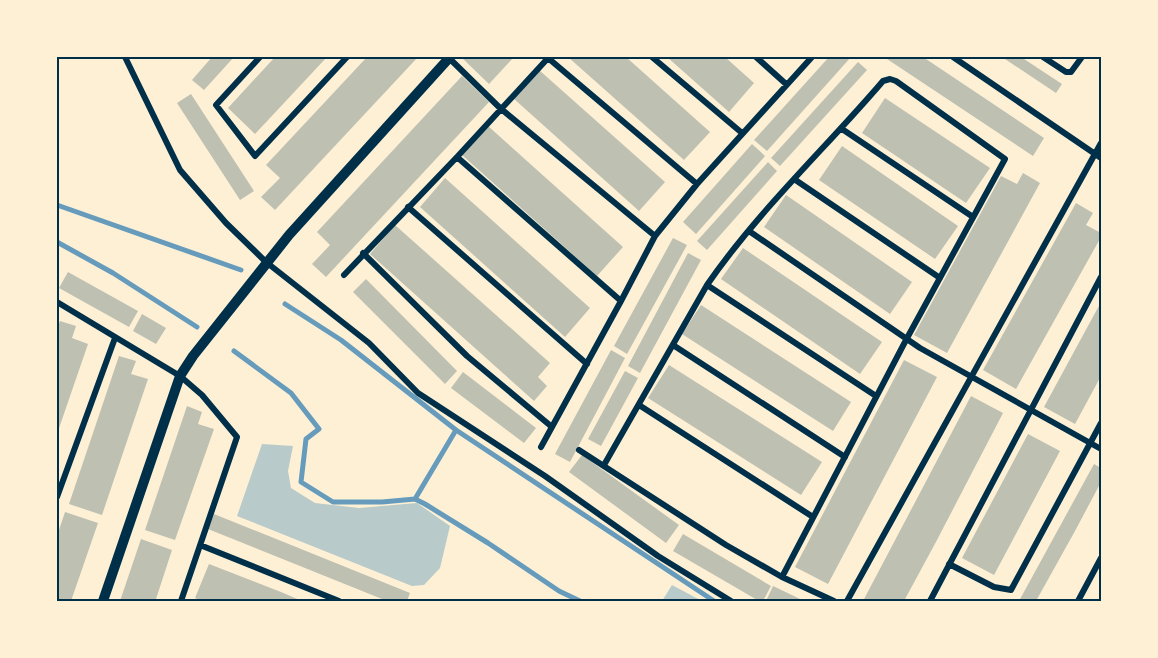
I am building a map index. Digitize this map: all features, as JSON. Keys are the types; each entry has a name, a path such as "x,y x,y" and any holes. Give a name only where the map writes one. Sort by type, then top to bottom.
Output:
{"street":[{"path":"125,57 180,170 226,223 266,262 369,343 418,393 544,476 658,556 731,601"},
{"path":"260,57 216,105 255,156 346,57"},
{"path":"103,601 180,376 266,262 450,57 500,108 655,236"},
{"path":"344,275 457,157 548,57 697,184"},
{"path":"652,57 742,133"},
{"path":"756,57 786,84"},
{"path":"541,447 655,236 697,184 812,57"},
{"path":"953,57 1101,158"},
{"path":"1043,57 1066,72 1071,72 1082,57"},
{"path":"604,465 706,285 726,257 883,81 890,79 896,81 1005,159 876,396 782,577"},
{"path":"842,129 974,217"},
{"path":"847,601 1101,143"},
{"path":"457,157 621,302"},
{"path":"794,179 940,278"},
{"path":"408,207 587,364"},
{"path":"749,231 906,340 1101,448"},
{"path":"363,253 467,356 552,427"},
{"path":"930,601 1101,277"},
{"path":"706,285 876,396"},
{"path":"57,302 180,376 202,395 237,437 181,601"},
{"path":"57,496 115,338"},
{"path":"673,345 845,457"},
{"path":"639,405 813,517"},
{"path":"949,564 994,587 1011,590 1101,423"},
{"path":"579,450 726,545 782,577 834,601"},
{"path":"200,545 339,601"},
{"path":"1078,601 1101,558"},
{"path":"1094,572 1101,576"}],"shaded area":[{"path":"262,444 293,446 288,471 291,488 315,503 359,508 417,503 450,526 440,568 424,585 412,586 237,516"},
{"path":"672,585 702,601 662,601"}],"building":[{"path":"212,57 234,57 204,90 192,80"},
{"path":"275,57 327,57 255,134 228,108"},
{"path":"367,57 418,57 275,210 261,197 280,178 266,165"},
{"path":"461,57 514,57 489,84"},
{"path":"568,57 626,57 710,132 684,160"},
{"path":"667,57 725,57 754,83 729,112"},
{"path":"829,57 851,57 767,151 754,140"},
{"path":"884,57 923,57 1044,138 1033,156"},
{"path":"1002,57 1021,57 1062,84 1056,93"},
{"path":"858,62 867,70 780,166 771,158"},
{"path":"539,70 665,182 639,211 513,98"},
{"path":"462,76 489,102 326,277 312,264 330,245 317,232"},
{"path":"191,94 254,191 240,200 177,103"},
{"path":"885,98 990,168 966,203 862,133"},
{"path":"488,126 623,247 597,276 462,155"},
{"path":"752,144 765,156 696,234 683,222"},
{"path":"842,146 958,226 935,259 819,180"},
{"path":"768,162 777,171 707,250 697,241"},
{"path":"1023,173 1040,183 947,353 914,335 1001,176 1017,184"},
{"path":"445,178 590,308 565,337 420,207"},
{"path":"786,195 912,282 890,314 764,227"},
{"path":"1076,203 1093,213 1086,225 1101,233 1101,237 1016,389 983,370"},
{"path":"395,225 550,363 538,377 547,386 534,401 370,254"},
{"path":"673,238 687,245 627,354 614,346"},
{"path":"743,248 882,342 860,374 721,279"},
{"path":"688,253 701,260 640,373 628,366"},
{"path":"68,272 138,311 129,327 59,288"},
{"path":"366,279 457,371 445,384 353,292"},
{"path":"1101,302 1101,376 1075,424 1044,407"},
{"path":"701,305 851,402 833,431 682,334"},
{"path":"142,314 166,328 156,344 133,331"},
{"path":"60,321 76,326 72,338 88,344 57,434 57,329"},
{"path":"611,350 625,358 570,462 555,454"},
{"path":"119,356 136,361 131,374 148,379 102,515 69,504"},
{"path":"904,360 937,377 828,584 795,567"},
{"path":"669,365 822,462 801,495 648,398"},
{"path":"625,371 638,378 601,446 588,439"},
{"path":"463,372 536,428 524,443 451,388"},
{"path":"971,396 1003,413 937,540 904,601 863,601"},
{"path":"187,406 202,412 198,424 214,429 175,540 145,530"},
{"path":"1028,434 1060,451 994,575 962,558"},
{"path":"582,455 679,525 666,543 569,472"},
{"path":"1094,464 1101,468 1101,482 1075,531 1036,601 1019,601"},
{"path":"65,512 98,523 71,601 57,601 57,536"},
{"path":"214,514 410,593 407,601 387,601 208,529"},
{"path":"683,534 771,586 763,601 759,601 673,551"},
{"path":"141,539 172,550 156,599 155,601 120,601"},
{"path":"209,564 302,601 203,601 195,598"},
{"path":"773,586 796,597 804,601 766,601"}],"waterway":[{"path":"57,205 241,270"},
{"path":"57,242 113,273 197,327"},
{"path":"285,304 341,340 456,430 415,499"},
{"path":"234,351 291,393 319,429 306,439 301,482 333,502 415,499 488,543 559,591 580,601"},
{"path":"456,430 714,601"}]}
